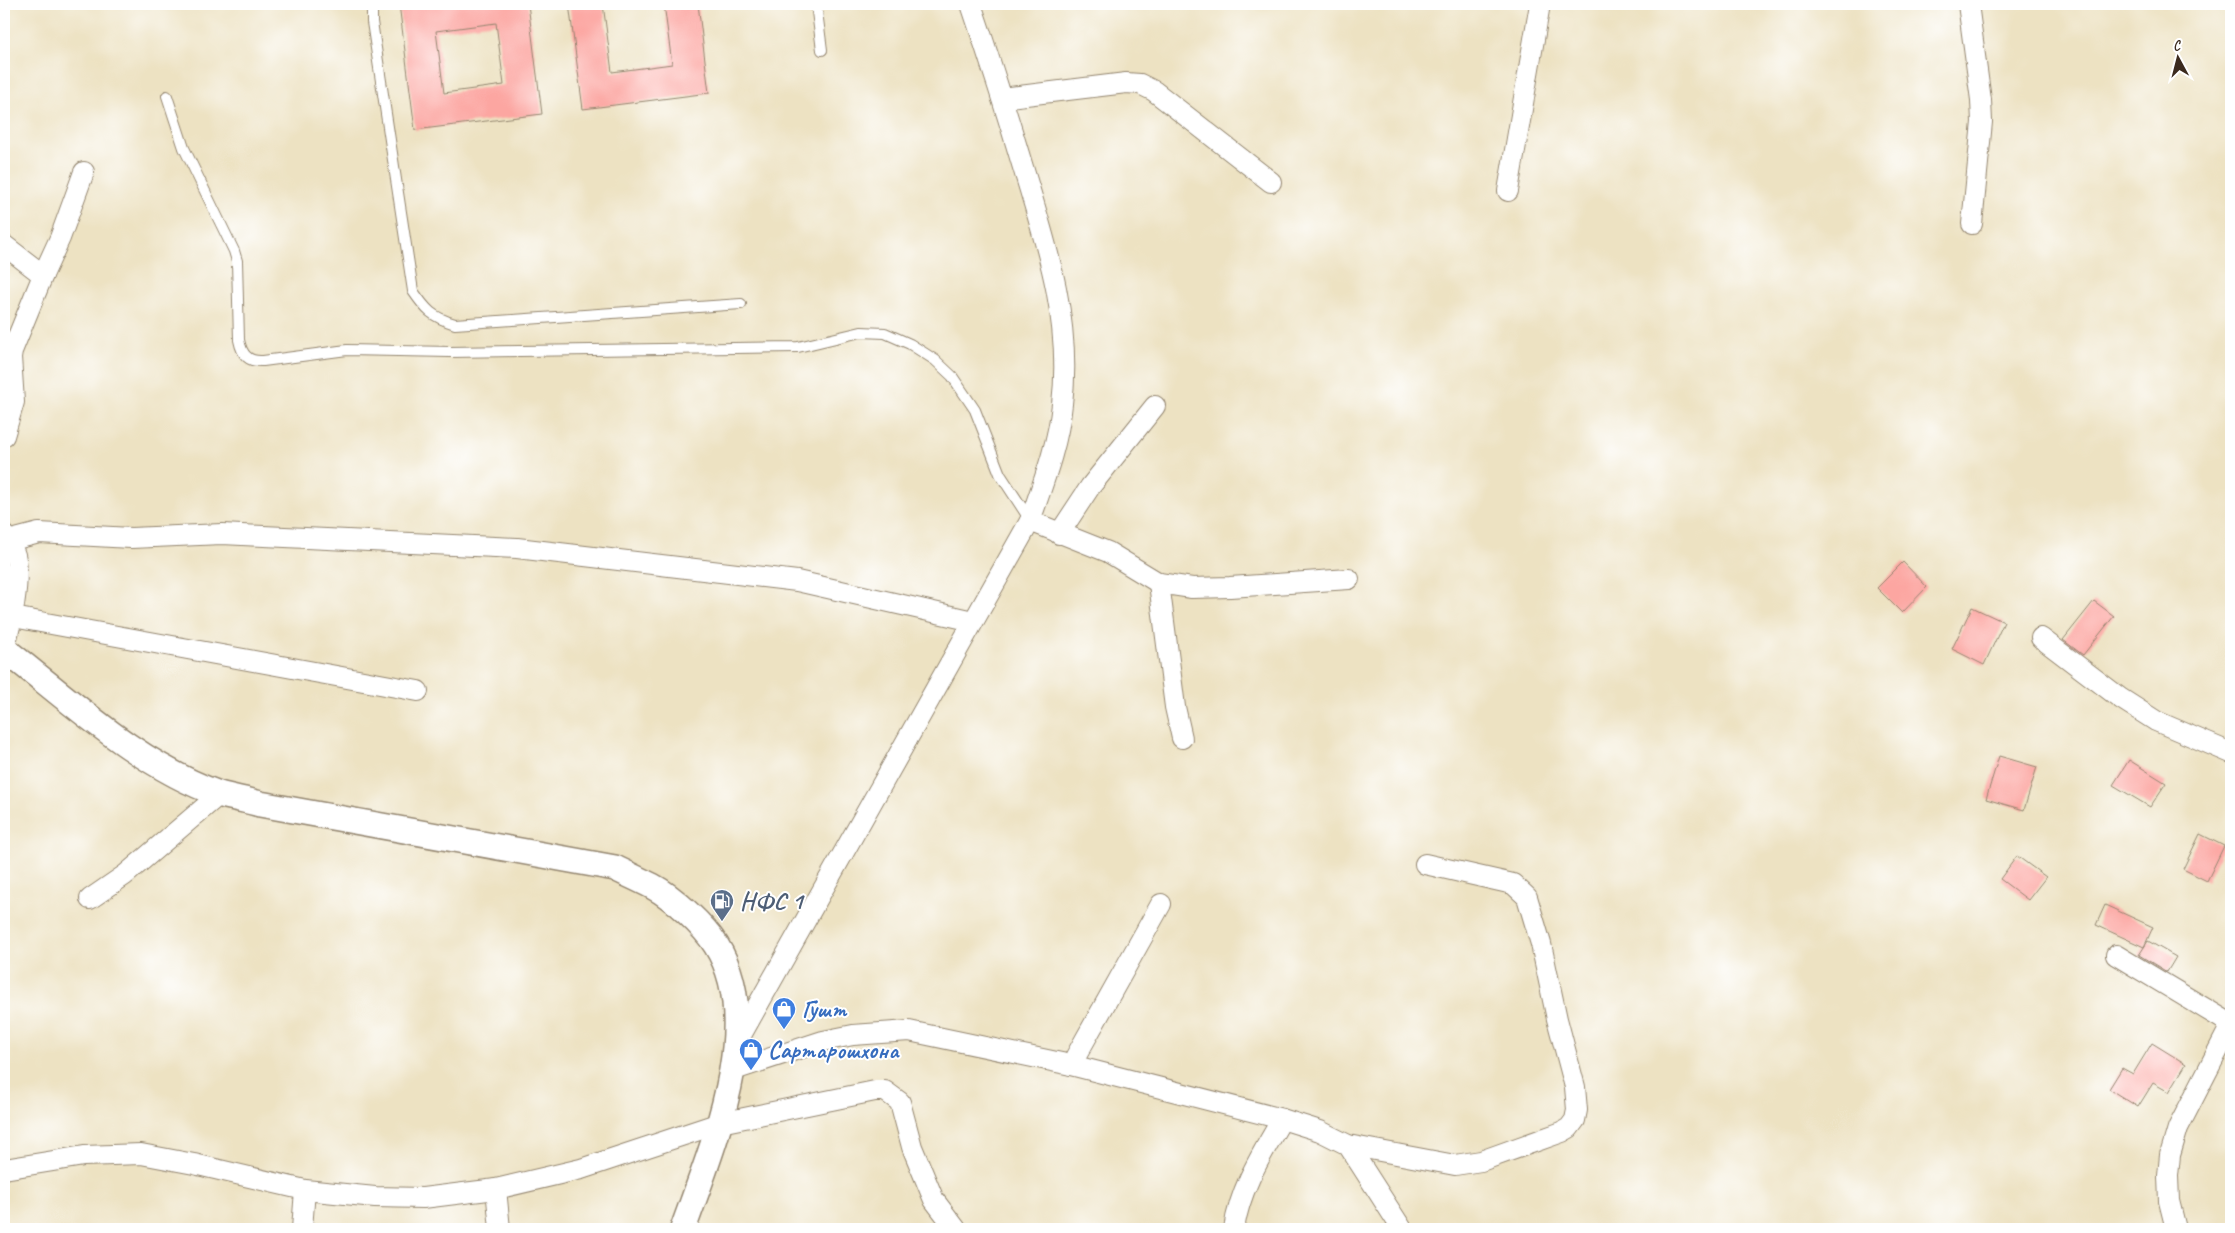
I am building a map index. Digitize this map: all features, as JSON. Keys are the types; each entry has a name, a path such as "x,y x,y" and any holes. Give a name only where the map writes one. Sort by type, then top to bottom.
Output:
{"street":[{"path":"736,1044 1030,521 1057,438 1063,403 1065,364 1063,328 1050,256 971,4"},
{"path":"1508,191 1540,4"},
{"path":"1968,4 1982,100 1982,122 1972,224"},
{"path":"1002,98 1126,83 1140,84 1154,91 1270,182"},
{"path":"4,436 14,402 12,351 60,238 84,172"},
{"path":"4,246 43,275"},
{"path":"1059,534 1090,488 1155,406"},
{"path":"1030,521 1108,552 1159,583 1192,588 1349,578"},
{"path":"683,1229 720,1123 736,1044 735,1008 729,970 716,944 689,915 654,887 615,868 260,804 220,794 189,780 148,757 106,729 4,649 13,617 16,563 13,549 6,538 40,533 130,538 222,534 517,548 797,581 974,621"},
{"path":"1159,583 1175,707 1182,738"},
{"path":"13,617 418,691"},
{"path":"2041,638 2120,698 2156,721 2231,753"},
{"path":"90,900 125,875 220,794"},
{"path":"731,1071 823,1041 853,1034 909,1031 1071,1065 1282,1119 1320,1131 1348,1145 1455,1164 1480,1161 1562,1132 1569,1128 1575,1120 1578,1110 1576,1087 1557,1019 1541,944 1527,897 1513,884 1425,864"},
{"path":"1071,1065 1161,904"},
{"path":"2116,955 2231,1024 2178,1128 2170,1155 2168,1176 2169,1201 2176,1229"},
{"path":"4,1169 84,1156 141,1154 194,1164 306,1190 375,1197 423,1198 496,1189 581,1169 720,1123 875,1091 885,1091 900,1102 912,1147 934,1200 956,1229"},
{"path":"1234,1229 1242,1196 1251,1173 1282,1119"},
{"path":"1348,1145 1402,1229"},
{"path":"496,1189 500,1229"},
{"path":"302,1229 306,1190"}],"lane":[{"path":"372,4 372,22 413,291 427,311 440,319 455,324 741,304"},
{"path":"816,4 822,50"},
{"path":"166,96 184,148 234,251 237,261 239,340 241,350 246,358 255,362 347,350 450,352 780,348 798,347 861,332 885,333 910,344 935,360 952,376 975,410 1000,474 1030,521"}],"building":[{"path":"399,4 528,4 542,114 415,130","holes":["496,23 504,85 444,93 436,31"]},
{"path":"569,4 603,4 612,72 672,64 664,4 698,4 709,93 583,109"},
{"path":"1903,562 1927,587 1902,613 1877,588"},
{"path":"2094,601 2114,616 2083,655 2063,640"},
{"path":"1972,607 2004,622 1984,665 1952,649"},
{"path":"1999,756 2037,767 2024,810 1986,799"},
{"path":"2129,760 2166,783 2150,807 2113,785"},
{"path":"2200,834 2224,846 2207,881 2183,869"},
{"path":"2017,856 2046,877 2028,900 2000,879"},
{"path":"2105,905 2153,927 2144,947 2096,925"},
{"path":"2148,941 2176,957 2167,972 2139,955"},
{"path":"2152,1043 2186,1064 2169,1092 2153,1083 2138,1107 2109,1089 2122,1068 2133,1074"}],"place":[{"name":"НФС 1","path":"722,922"},
{"name":"Гушт","path":"784,1030"},
{"name":"Сартарошхона","path":"751,1071"}]}
